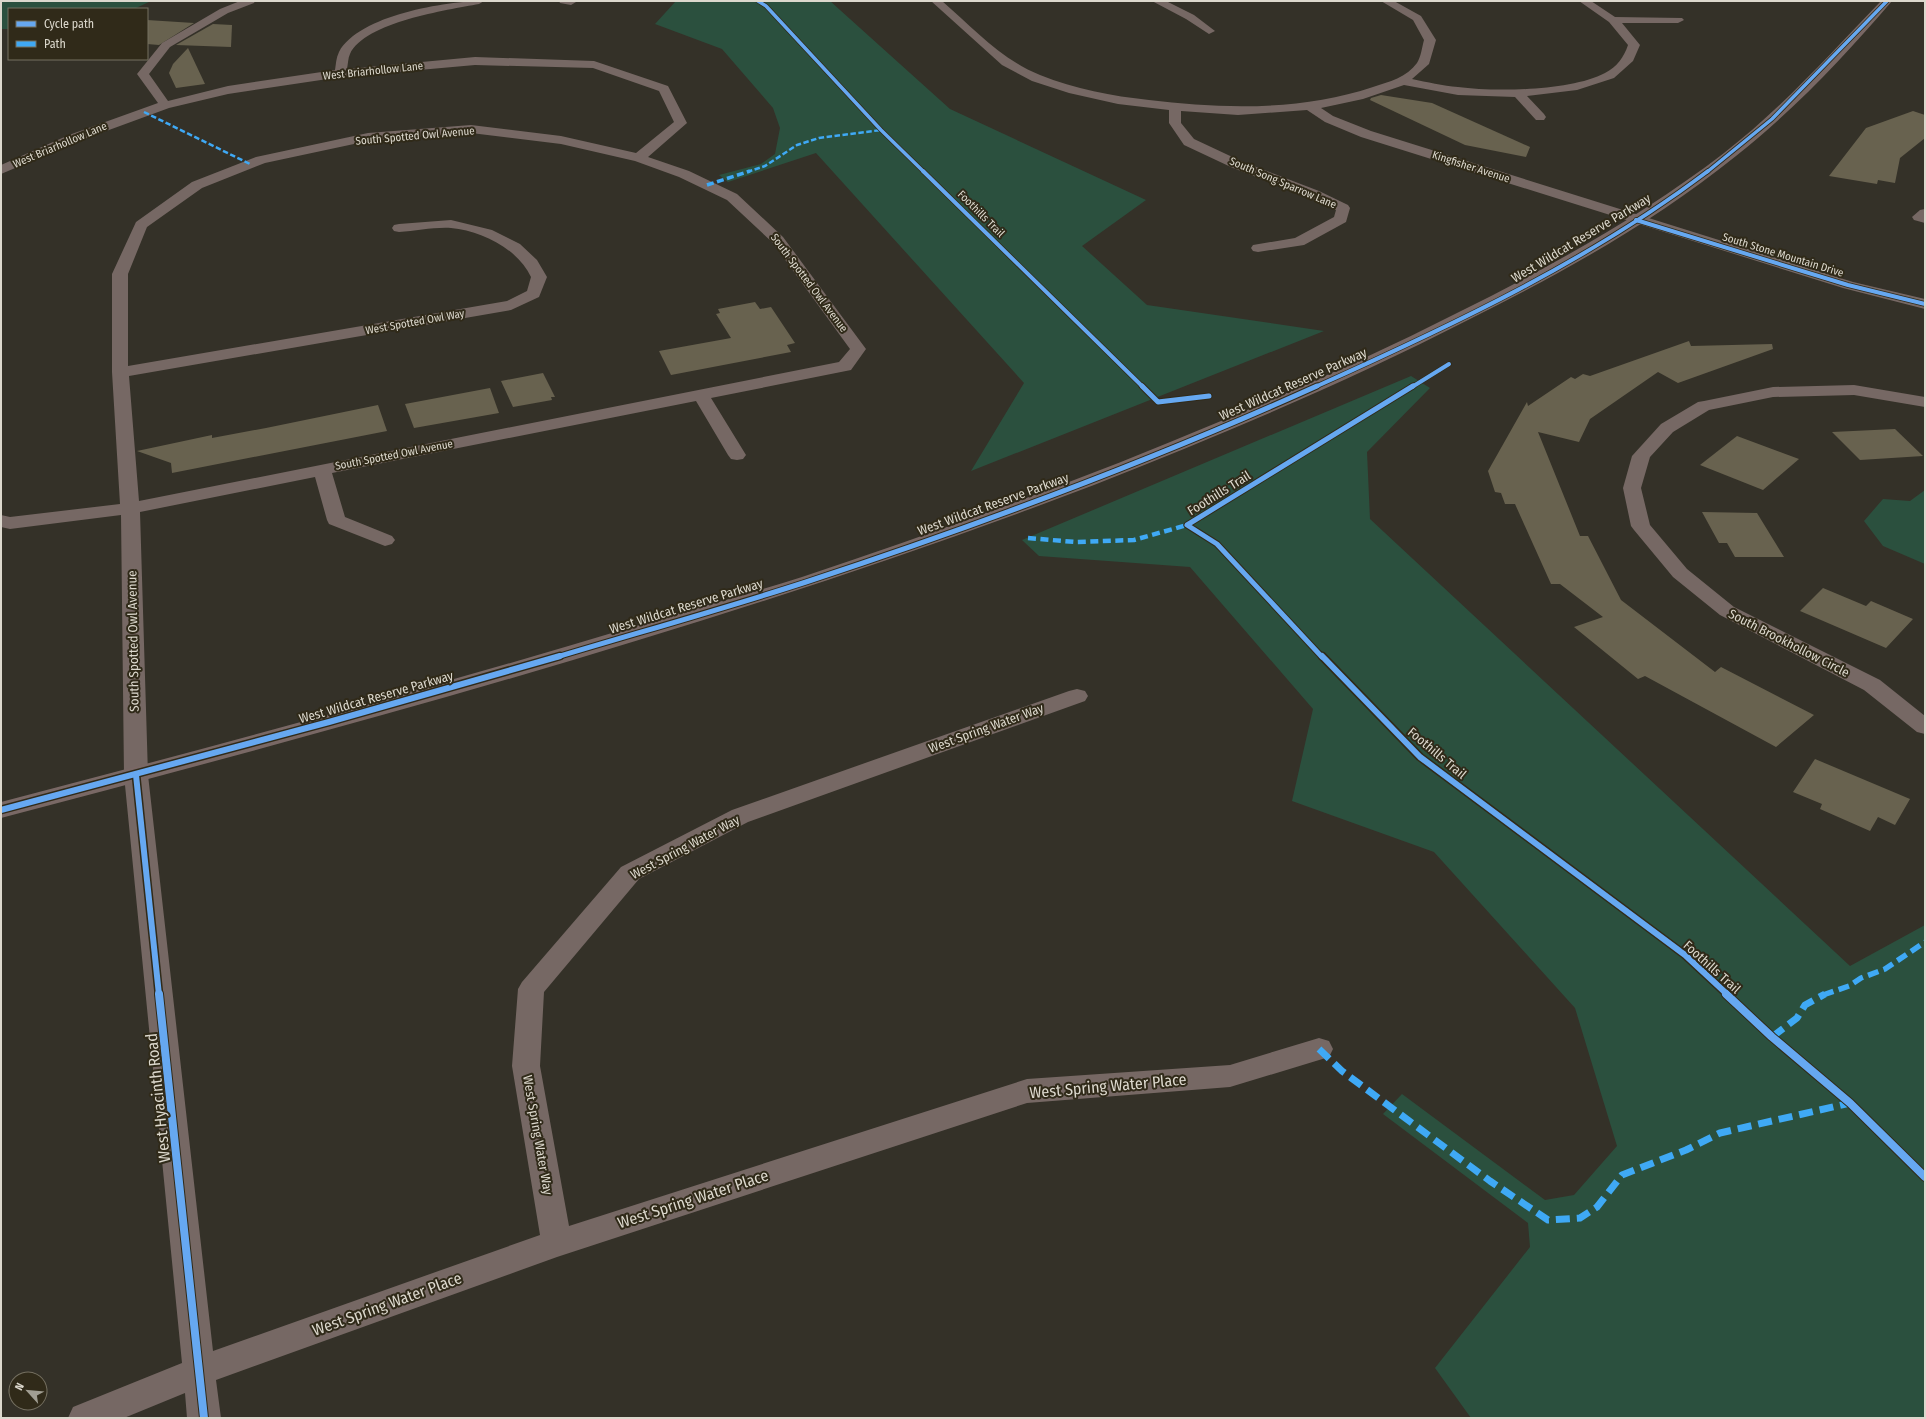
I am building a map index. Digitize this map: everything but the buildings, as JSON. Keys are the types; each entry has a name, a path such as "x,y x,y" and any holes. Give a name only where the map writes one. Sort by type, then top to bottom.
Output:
{"main road":[{"name":"West Wildcat Reserve Parkway","path":"1,810 136,775 578,651 803,582 1033,501 1218,429 1367,364 1521,287 1636,220 1698,178 1759,130 1815,78 1887,1"}],"street":[{"path":"165,105 143,74 166,45 224,11 250,1"},
{"path":"341,73 345,52 364,32 406,17 479,1"},
{"path":"936,1 1006,63 1036,78 1072,90 1118,100 1175,107 1238,111 1310,106 1359,96 1402,82 1423,64 1430,40 1417,18 1386,1"},
{"path":"1157,1 1190,17 1209,31"},
{"path":"1402,82 1458,91 1518,93 1577,86 1610,75 1629,60 1634,44 1612,20 1584,1"},
{"path":"1612,20 1678,20"},
{"name":"West Briarhollow Lane","path":"1,170 28,157 128,117 165,105 228,90 341,73 475,61 594,65 664,89 681,123 639,158"},
{"path":"1518,93 1540,116"},
{"name":"Kingfisher Avenue","path":"1310,106 1329,119 1366,134 1636,220"},
{"name":"South Song Sparrow Lane","path":"1175,107 1175,122 1189,142 1238,165 1314,194 1343,208 1341,219 1299,242 1258,248"},
{"name":"South Spotted Owl Avenue","path":"130,508 845,366 858,350 778,240 732,197 684,174 639,158 561,140 471,129 368,137 261,160 197,185 141,225 120,274 120,372 130,508 136,775"},
{"path":"1925,213 1919,217 1925,219"},
{"name":"South Stone Mountain Drive","path":"1636,220 1848,285 1925,304"},
{"name":"West Spotted Owl Way","path":"120,372 511,305 534,294 539,277 532,263 515,247 487,233 451,224 399,228"},
{"name":"South Brookhollow Circle","path":"1925,402 1854,390 1773,392 1704,406 1666,428 1641,456 1632,488 1642,526 1680,573 1727,611 1872,685 1925,727"},
{"path":"701,395 737,455"},
{"path":"322,470 336,520 385,540"},
{"path":"1,521 10,523 130,508"},
{"name":"West Spring Water Way","path":"557,1243 526,1066 531,989 630,873 740,816 1078,696"},
{"name":"West Hyacinth Road","path":"136,775 204,1418"},
{"name":"West Spring Water Place","path":"85,1418 200,1371 557,1243 1027,1091 1230,1076 1319,1049"}],"green space":[{"path":"1,1 151,1 136,8 8,8 8,29 1,29"},
{"path":"676,1 830,1 950,109 1146,200 1082,246 1147,305 1324,331 971,471 1024,383 816,153 728,182 719,175 761,164 775,154 780,128 773,108 722,49 655,24"},
{"path":"1411,376 1430,388 1367,452 1370,519 1850,966 1925,925 1925,1418 1471,1418 1435,1368 1530,1247 1528,1223 1383,1114 1402,1094 1545,1200 1574,1195 1617,1146 1575,1008 1434,852 1292,801 1313,709 1190,567 1039,556 1022,540"},
{"path":"1925,490 1925,564 1883,546 1864,521 1883,499 1910,501"}],"marked path":[{"path":"144,112 250,164"},
{"path":"707,185 765,166 797,145 819,138 881,130"},
{"path":"1028,538 1075,542 1134,540 1187,525"},
{"path":"1772,1037 1797,1018 1805,1005 1827,993 1849,986 1861,978 1885,969 1911,953 1925,942"},
{"path":"1319,1049 1342,1071 1490,1181 1548,1220 1580,1218 1597,1207 1622,1175 1686,1150 1720,1133 1850,1103"}],"cycle path":[{"name":"Foothills Trail","path":"758,1 766,6 881,130 1158,402 1209,396"},
{"path":"1,810 247,745 492,676 768,594 920,543 1034,501 1157,454 1298,395 1391,352 1482,307 1578,255 1672,197 1731,154 1772,119 1887,1"},
{"path":"1636,220 1848,285 1925,304"},
{"name":"Foothills Trail","path":"1449,364 1187,525 1217,544 1348,684 1420,757 1685,955 1772,1037 1850,1103 1925,1177"},
{"path":"136,775 204,1418"}]}
